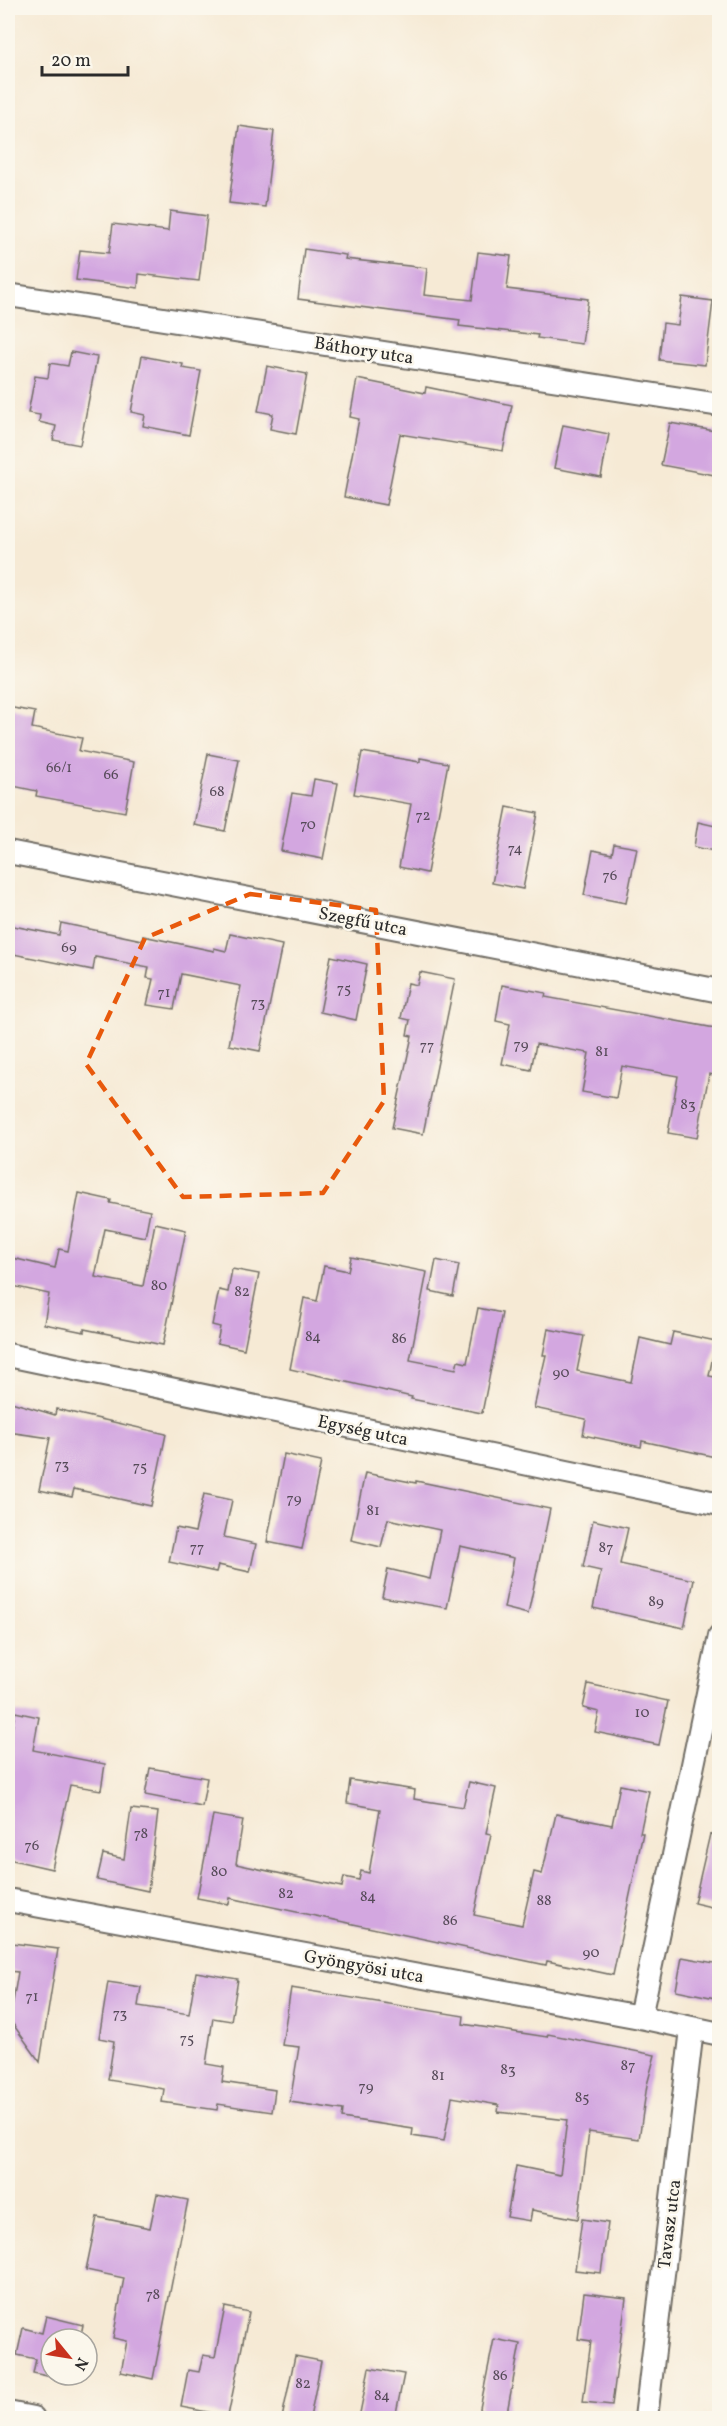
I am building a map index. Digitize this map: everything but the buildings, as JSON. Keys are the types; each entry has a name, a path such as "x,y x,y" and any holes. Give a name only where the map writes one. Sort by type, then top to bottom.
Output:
{"street":[{"name":"Báthory utca","path":"8,294 720,405"},
{"name":"Szegfű utca","path":"8,852 720,991"},
{"name":"Egység utca","path":"8,1355 720,1503"},
{"path":"640,2017 720,1636"},
{"name":"Gyöngyösi utca","path":"8,1900 640,2017 720,2034"},
{"name":"Tavasz utca","path":"646,2418 692,2029"},
{"path":"8,2413 33,2418"}],"highlighted area":[{"path":"250,894 376,910 384,1101 323,1193 183,1197 86,1064 145,938"}]}
